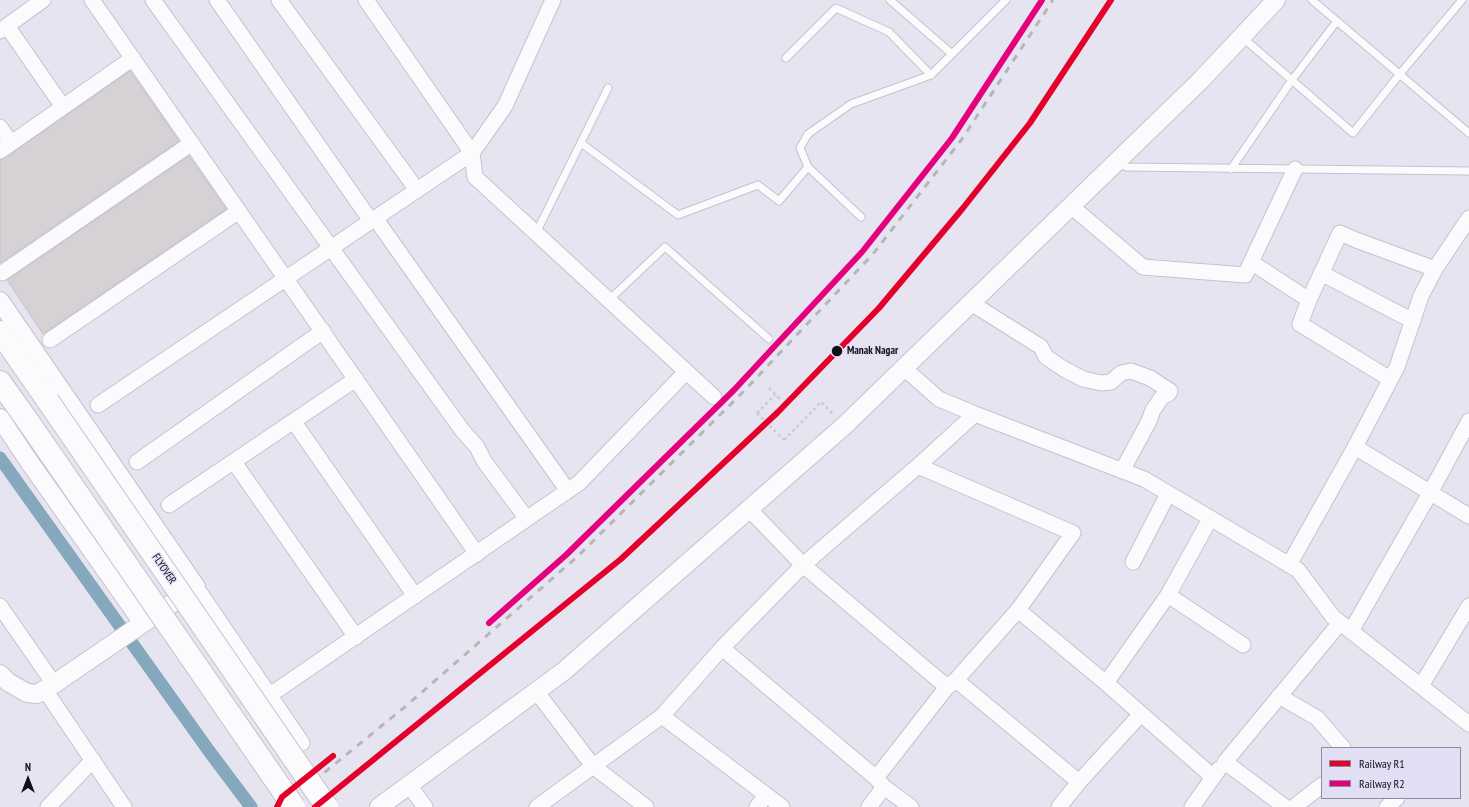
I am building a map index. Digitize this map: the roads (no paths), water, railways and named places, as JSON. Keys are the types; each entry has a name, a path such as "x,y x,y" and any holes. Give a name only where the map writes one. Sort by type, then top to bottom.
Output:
{"highway":[{"name":"FLYOVER","path":"0,332 327,807"},
{"path":"0,382 294,807"}],"street":[{"path":"43,0 3,28 63,107"},
{"path":"92,0 287,278 477,554"},
{"path":"153,0 331,249 458,424 477,447 484,461 527,519"},
{"path":"217,0 568,491"},
{"path":"279,0 417,190"},
{"path":"366,0 472,153 475,177 714,397"},
{"path":"98,405 472,153 506,106 553,0"},
{"path":"379,807 564,671 844,426 1200,80 1276,0"},
{"path":"0,126 6,147 133,58"},
{"path":"2,273 192,143"},
{"path":"1071,206 1143,267 1245,275 1295,169"},
{"path":"50,340 240,211"},
{"path":"1289,565 1356,447 1397,367 1421,296 1435,269 1469,218"},
{"path":"1390,380 1300,324 1309,300 1340,233 1435,269"},
{"path":"1251,262 1309,300"},
{"path":"1321,273 1413,321"},
{"path":"0,301 302,743"},
{"path":"971,303 1041,347 1046,357 1064,370 1083,379 1101,383 1111,382 1121,373 1131,371 1150,378 1170,391 1162,397 1153,410 1149,421 1122,471"},
{"path":"137,462 323,332"},
{"path":"904,368 939,399 1144,479 1298,570 1333,617 1469,724"},
{"path":"270,695 579,484 686,372"},
{"path":"169,506 356,379"},
{"path":"537,807 662,716 722,648 803,565 918,466 975,414"},
{"path":"0,418 140,626"},
{"path":"1192,807 1213,777 1279,696 1345,627 1430,493 1469,421"},
{"path":"294,422 415,596"},
{"path":"1356,447 1469,516"},
{"path":"234,462 356,637"},
{"path":"869,807 880,782 952,684 1018,610 1073,533 918,466"},
{"path":"1133,562 1168,494"},
{"path":"749,509 803,565 952,684 1079,782"},
{"path":"1106,683 1168,595 1210,518"},
{"path":"0,674 8,682 27,693 37,694 50,687 196,587"},
{"path":"1168,595 1243,644"},
{"path":"0,606 93,760 124,807"},
{"path":"1421,686 1469,606"},
{"path":"1018,610 1106,683 1213,777"},
{"path":"722,648 911,807"},
{"path":"536,692 593,766 646,807"},
{"path":"1279,696 1317,718 1342,747"},
{"path":"1059,807 1079,782 1141,714"},
{"path":"662,716 782,807"},
{"path":"48,807 93,760"},
{"path":"1225,762 1285,807"},
{"path":"408,785 425,807"},
{"path":"1294,807 1321,786"},
{"path":"756,807 766,795"},
{"path":"1387,807 1396,799"}],"lane":[{"path":"890,0 952,54"},
{"path":"861,217 808,167 800,148 808,134 851,104 931,75 1006,0"},
{"path":"1312,0 1469,133"},
{"path":"1242,37 1353,134 1399,75 1462,0"},
{"path":"786,58 836,8 888,32 931,75"},
{"path":"1231,169 1292,80 1337,21"},
{"path":"536,233 608,88"},
{"path":"581,143 678,215 758,185 779,200 808,167"},
{"path":"1116,162 1126,167 1469,171"},
{"path":"609,300 665,247 769,339"}],"waterway":[{"path":"0,458 209,751 251,807"}],"railway":[{"path":"292,799 406,706 577,557 744,391 873,254 962,139 1053,0"},
{"path":"315,807 621,559 778,412 879,308 963,208 1030,123 1111,0"}],"rail line":[{"name":"R2","path":"489,623 566,555 734,390 862,252 952,138 1042,0"},
{"name":"R1","path":"315,807 621,559 778,412 879,308 963,208 1030,123 1111,0"},
{"name":"R1","path":"277,807 282,797 333,756"}],"place":[{"name":"Manak Nagar","path":"837,351"}]}
